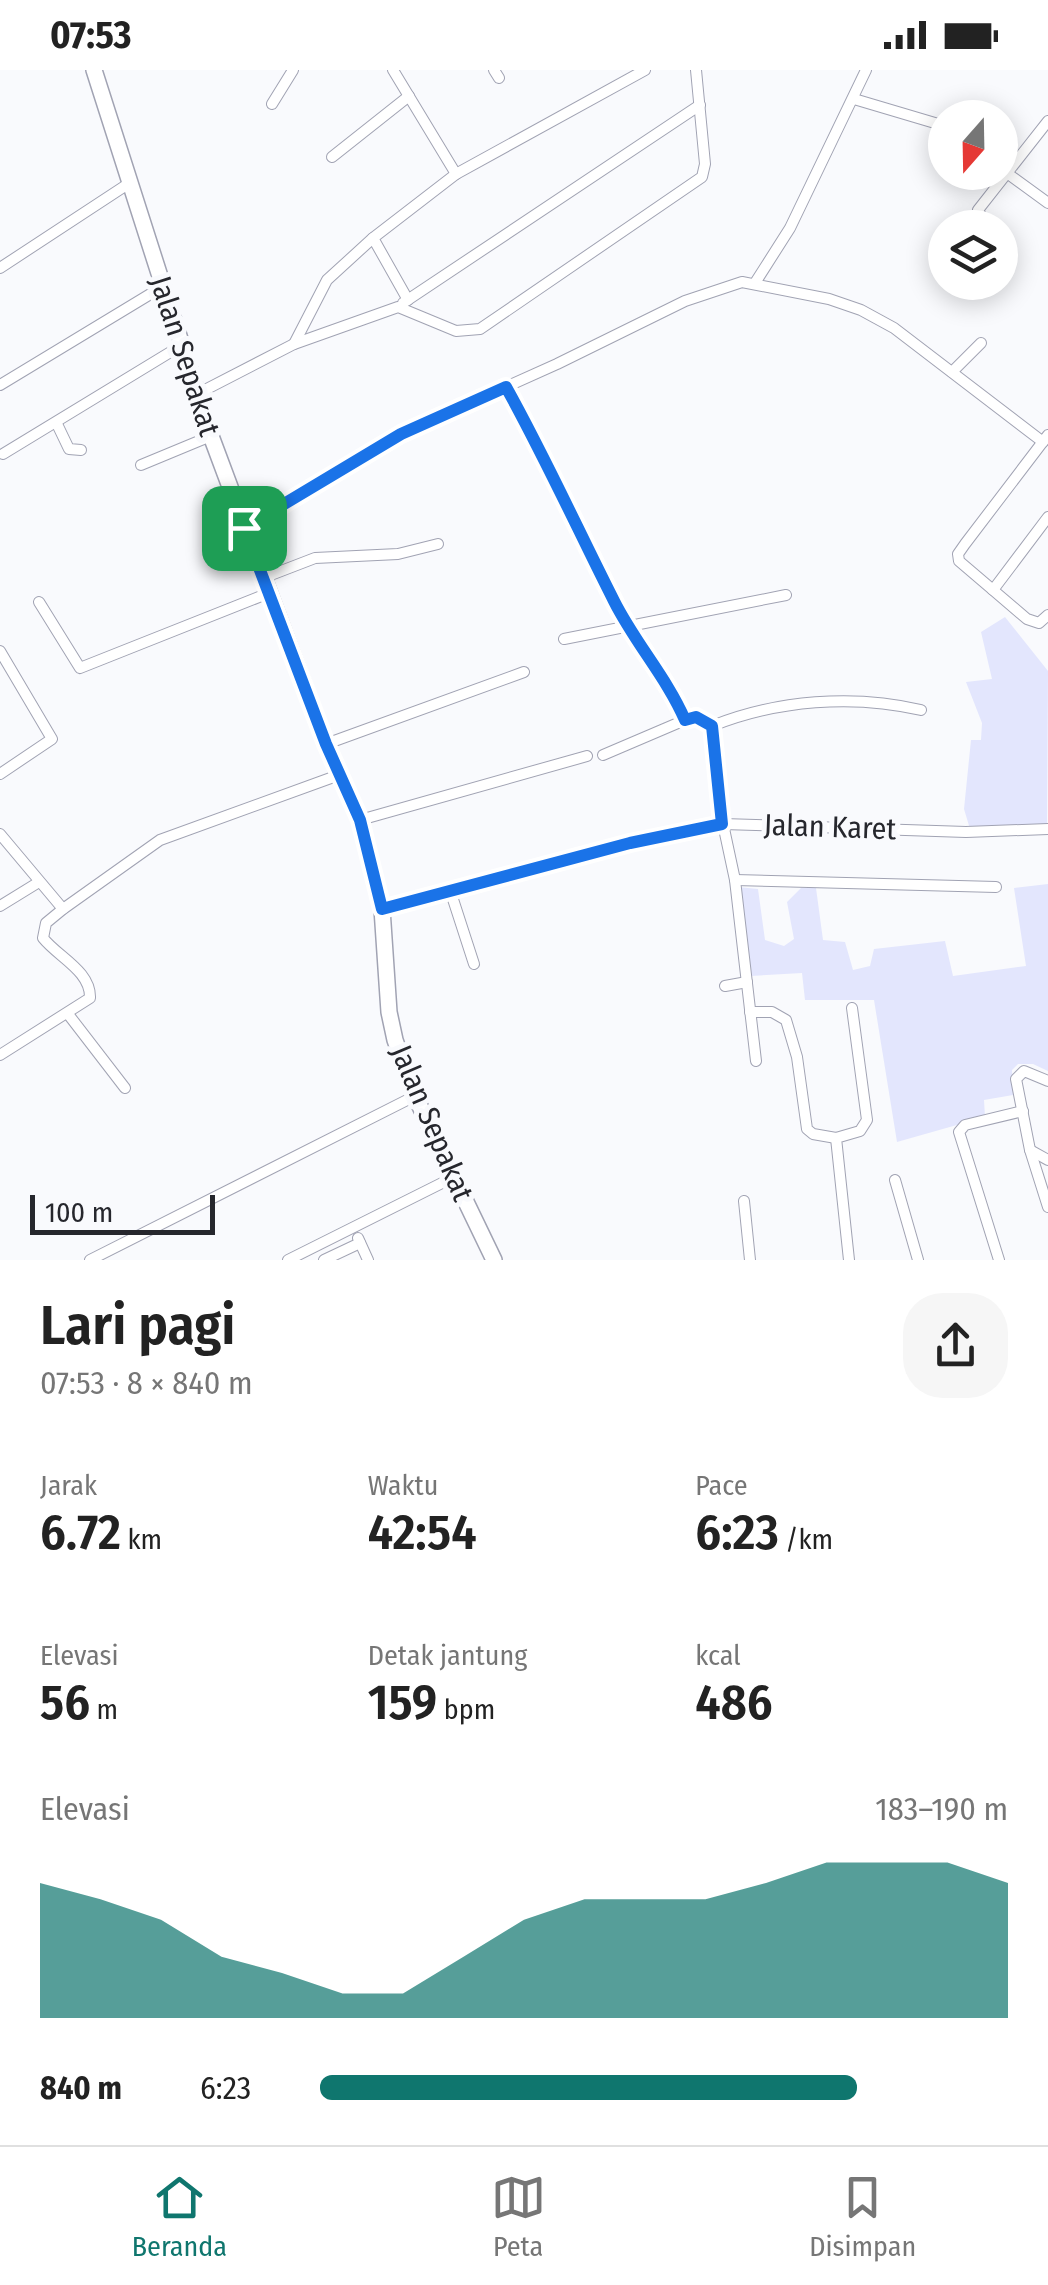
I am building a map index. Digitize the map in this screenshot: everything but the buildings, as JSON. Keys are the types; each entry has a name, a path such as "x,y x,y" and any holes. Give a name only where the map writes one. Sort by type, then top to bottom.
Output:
{"main road":[{"name":"Jalan Sepakat","path":"94,70 211,436 326,744 360,820 382,909 389,1012 414,1096 494,1260"}],"street":[{"path":"272,104 293,70"},
{"path":"393,70 456,174"},
{"path":"294,344 327,280 373,238 456,174 645,70"},
{"path":"373,238 403,303 456,331 470,332 588,257 702,177 696,70"},
{"path":"755,282 774,258 866,70"},
{"path":"332,157 409,96"},
{"path":"854,100 928,121"},
{"path":"198,394 294,344 403,303 700,105"},
{"path":"1018,154 1048,121"},
{"path":"1018,181 1048,203"},
{"path":"0,268 128,184"},
{"path":"244,528 401,434 710,290 755,282 862,310 1046,439 958,554 959,561 1031,622 1040,623 1048,615"},
{"path":"0,385 162,287"},
{"path":"952,372 980,344"},
{"path":"3,454 182,345"},
{"path":"506,387 628,626 676,699 685,720"},
{"path":"57,424 71,450 81,450"},
{"path":"141,464 211,436"},
{"path":"993,590 1048,518"},
{"path":"39,602 80,668 266,585 315,558 398,554 438,544"},
{"path":"564,639 786,595"},
{"path":"0,650 52,737 49,743 4,771 0,757"},
{"path":"326,744 524,672"},
{"path":"712,726 746,712 790,704 888,702 922,710"},
{"path":"603,755 696,717 712,726"},
{"path":"712,726 756,1060"},
{"path":"360,820 586,756"},
{"path":"0,1055 88,1002 91,994 80,973 44,938 46,924 63,909 160,840 339,775"},
{"name":"Jalan Karet","path":"382,909 630,843 722,824 966,832 1048,829"},
{"path":"0,834 63,909"},
{"path":"735,880 996,887"},
{"path":"0,906 39,882"},
{"path":"450,890 474,964"},
{"path":"724,986 747,982"},
{"path":"750,1012 772,1012 786,1020 797,1056 807,1129 836,1138 860,1131 867,1120 852,1008"},
{"path":"68,1014 125,1088"},
{"path":"1048,1081 1028,1072 1017,1074 1016,1086 1048,1206"},
{"path":"90,1260 414,1096"},
{"path":"999,1260 959,1132 965,1125 1023,1111"},
{"path":"836,1138 849,1260"},
{"path":"1030,1150 1048,1160"},
{"path":"288,1260 454,1177"},
{"path":"895,1180 918,1260"},
{"path":"744,1200 750,1260"},
{"path":"354,1228 368,1260"},
{"path":"324,1260 360,1243"}],"shaded area":[{"path":"1005,617 1048,671 1047,827 970,829 964,809 971,740 981,740 982,723 966,682 992,679 981,632"},
{"path":"1048,884 1048,1071 1033,1064 1018,1064 1012,1070 1013,1095 984,1100 985,1117 897,1142 874,1000 805,1000 802,973 751,976 738,887 758,889 765,940 784,946 794,939 787,902 801,888 816,888 823,940 845,942 853,970 870,966 874,949 945,941 953,976 1026,966 1014,888"}],"route":[{"path":"506,387 615,604 676,699 685,720 696,717 712,726 722,824 535,866 382,909 360,820 326,744 244,528 401,434 506,387"}]}
